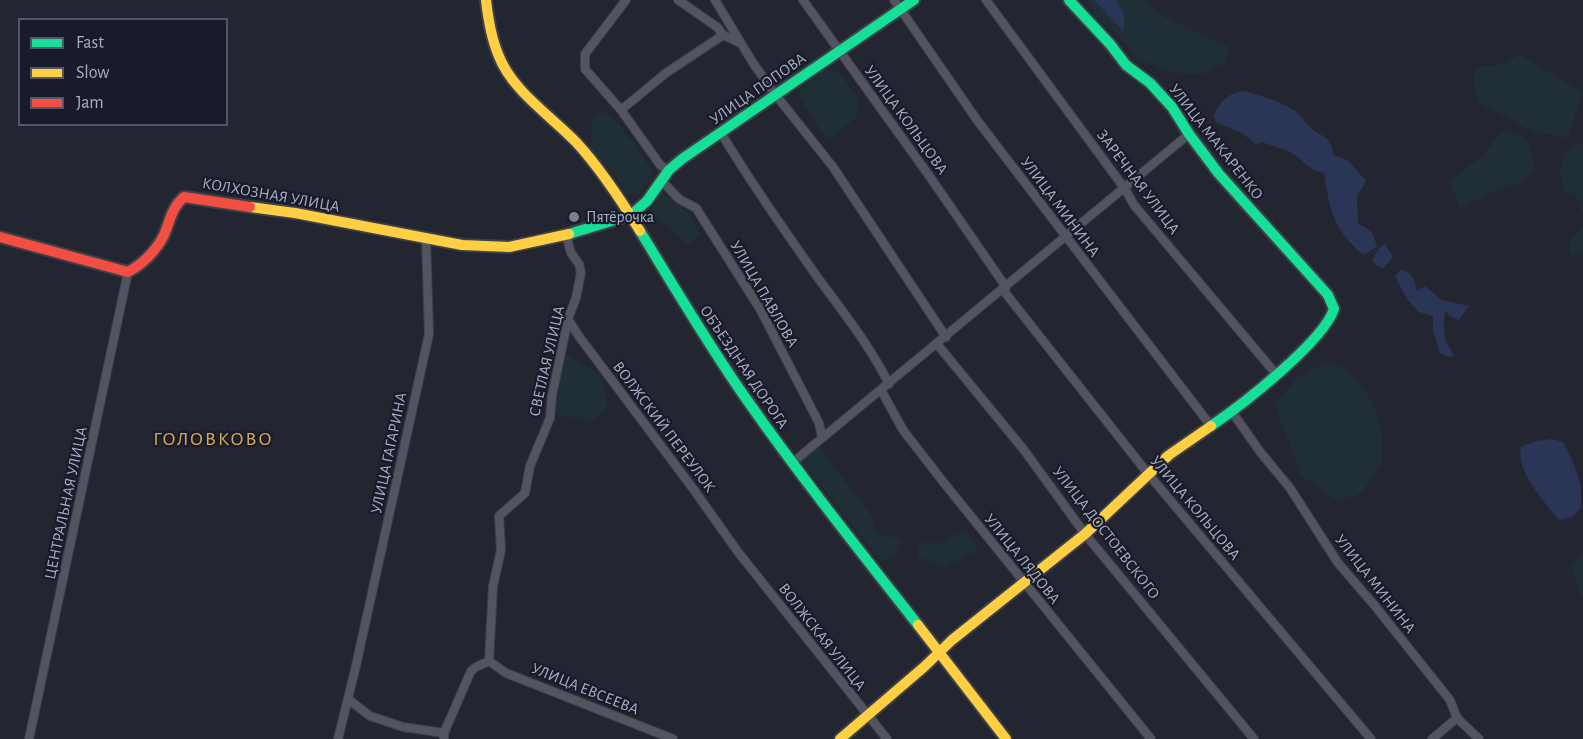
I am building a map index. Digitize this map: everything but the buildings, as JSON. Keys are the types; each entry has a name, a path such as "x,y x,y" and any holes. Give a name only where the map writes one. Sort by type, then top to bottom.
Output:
{"street":[{"name":"ОБЪЕЗДНАЯ ДОРОГА","path":"486,0 488,18 498,54 509,74 592,159 631,215 703,334 792,463 1006,739"},
{"path":"626,0 585,54 585,69 621,110 661,166 669,170"},
{"path":"678,0 717,27 723,35 740,44"},
{"path":"715,0 731,24 740,44 775,94 833,167 946,337"},
{"name":"УЛИЦА КОЛЬЦОВА","path":"803,0 930,177 1004,288 1149,475 1371,739"},
{"name":"УЛИЦА ПОПОВА","path":"631,215 647,201 669,170 700,145 721,133 839,51 897,5 914,0"},
{"name":"ЗАРЕЧНАЯ УЛИЦА","path":"986,0 1125,189 1134,205 1276,374"},
{"name":"УЛИЦА МАКАРЕНКО","path":"1069,0 1110,44 1126,66 1150,82 1172,107 1189,134 1240,199 1328,295 1334,309 1331,318 1305,349 1276,374"},
{"name":"УЛИЦА МИНИНА","path":"897,5 976,120 1211,426"},
{"path":"621,110 666,73 723,35"},
{"path":"721,133 751,182 873,355 889,384"},
{"path":"792,463 1189,134"},
{"name":"УЛИЦА ПАВЛОВА","path":"662,181 679,199 696,208 760,309 819,423 822,437"},
{"name":"КОЛХОЗНАЯ УЛИЦА","path":"128,272 140,266 160,243 178,201 184,197 295,213 426,240 462,245 509,246 566,235 631,215"},
{"name":"СВЕТЛАЯ УЛИЦА","path":"489,661 493,586 501,550 499,516 525,493 530,466 550,418 552,396 568,319 576,298 581,273 579,264 568,245 566,235"},
{"path":"0,237 128,272"},
{"name":"УЛИЦА ГАГАРИНА","path":"338,739 429,334 426,240"},
{"name":"ЦЕНТРАЛЬНАЯ УЛИЦА","path":"29,739 128,272"},
{"name":"ВОЛЖСКИЙ ПЕРЕУЛОК","path":"568,319 738,552"},
{"name":"УЛИЦА ДОСТОЕВСКОГО","path":"937,344 1024,450 1086,534 1254,739"},
{"path":"840,739 973,622 1086,534 1169,454 1232,412 1276,374"},
{"name":"УЛИЦА ЛЯДОВА","path":"880,390 903,430 1023,583 1151,739"},
{"name":"УЛИЦА МИНИНА","path":"1232,412 1261,453 1290,488 1338,563 1450,700 1457,718 1479,739"},
{"name":"ВОЛЖСКАЯ УЛИЦА","path":"738,552 887,739"},
{"path":"348,699 370,716 403,727 444,736 471,671 489,661"},
{"name":"УЛИЦА ЕВСЕЕВА","path":"489,661 506,673 670,739"},
{"path":"1432,739 1457,718"}],"shaded area":[{"path":"1088,0 1145,0 1164,17 1229,47 1225,64 1202,75 1167,72 1136,58 1118,34 1095,17"},
{"path":"1520,55 1583,92 1568,138 1534,132 1480,104 1472,79 1478,67 1500,65"},
{"path":"826,69 838,72 859,98 856,117 829,140 797,93 811,79"},
{"path":"602,112 616,122 630,138 653,171 640,194 626,195 616,176 590,151 592,118"},
{"path":"1500,133 1519,133 1530,143 1534,169 1524,181 1486,194 1460,209 1450,182 1483,155"},
{"path":"1579,143 1583,145 1583,213 1575,196 1564,192 1560,170 1566,152"},
{"path":"659,189 691,215 700,235 688,245 651,212"},
{"path":"1583,227 1583,250 1570,256 1572,240"},
{"path":"566,355 600,374 608,405 593,422 553,413"},
{"path":"1326,362 1340,367 1363,387 1377,416 1383,448 1381,462 1360,493 1338,501 1302,476 1274,404 1299,376"},
{"path":"819,447 874,519 876,533 903,540 894,558 880,560 801,461"},
{"path":"967,529 978,550 944,567 918,557 919,543 938,543"},
{"path":"1583,551 1583,599 1571,566"}],"water":[{"path":"1094,0 1116,0 1124,14 1123,31"},
{"path":"1242,91 1284,104 1295,111 1312,129 1328,140 1333,155 1349,161 1366,181 1357,197 1358,223 1372,232 1377,247 1363,255 1345,236 1331,209 1324,173 1311,168 1287,151 1262,142 1256,144 1242,133 1216,122 1213,116 1221,103 1232,94"},
{"path":"1385,244 1393,257 1384,268 1377,266 1372,260 1379,248"},
{"path":"1401,270 1411,275 1417,291 1425,286 1441,300 1469,306 1459,320 1445,311 1445,335 1455,356 1448,357 1440,353 1433,331 1433,316 1419,312 1407,299 1395,276"},
{"path":"1552,439 1563,442 1581,489 1581,508 1572,517 1559,520 1532,486 1522,466 1520,456 1521,447 1536,441"}],"traffic: fast":[{"path":"569,234 631,215 647,201 669,170 682,159 914,0"},
{"path":"1069,0 1110,44 1126,65 1150,83 1172,107 1219,174 1328,295 1334,309 1327,323 1298,355 1242,404 1211,426"},
{"path":"640,231 747,400 810,486 918,625"}],"traffic: slow":[{"path":"486,0 490,27 504,67 522,91 585,152 640,231"},
{"path":"250,207 295,213 462,245 509,247 569,234"},
{"path":"840,739 952,640 1085,534 1169,455 1211,426"},
{"path":"918,625 1006,739"}],"traffic: jam":[{"path":"0,237 128,272 144,261 157,246 174,210 184,197 250,207"}],"place":[{"name":"Пятёрочка","path":"574,217"}],"district":[{"name":"ГОЛОВКОВО","path":"213,439"}]}
